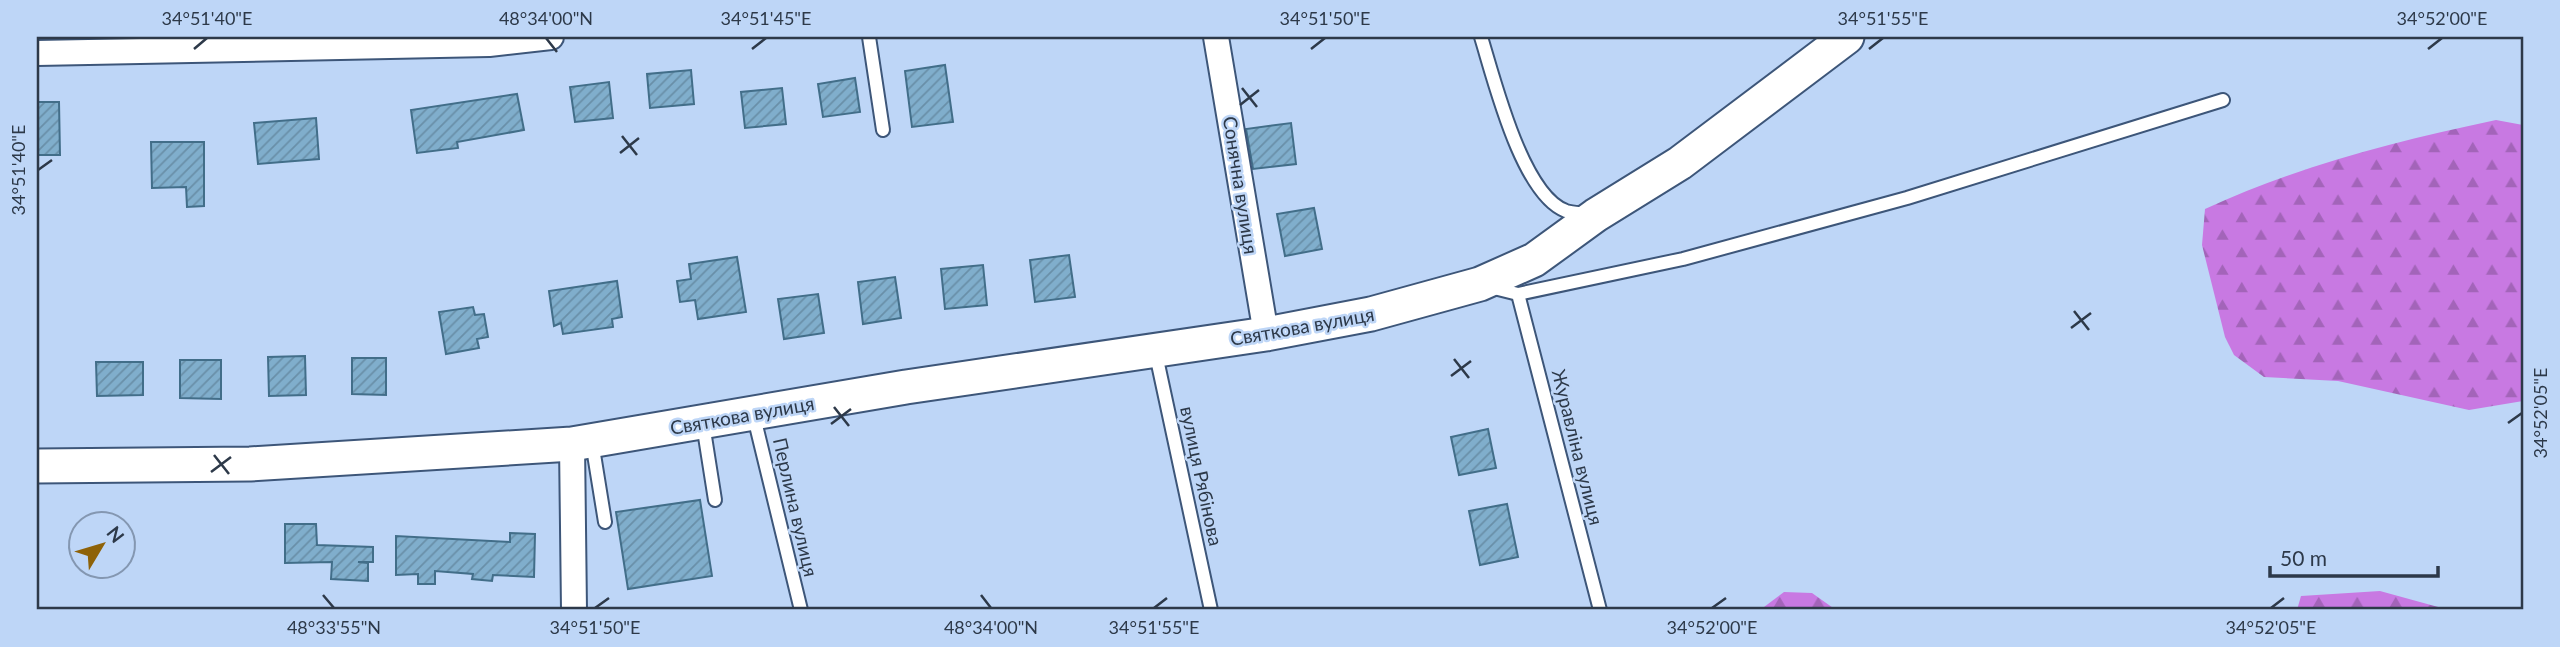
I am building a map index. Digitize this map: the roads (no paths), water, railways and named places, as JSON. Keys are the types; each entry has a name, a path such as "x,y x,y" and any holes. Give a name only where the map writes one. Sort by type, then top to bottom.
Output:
{"main road":[{"name":"Святкова вулиця","path":"37,466 250,464 582,442 1266,334 1371,314 1480,284 1534,260 1595,215 1680,163 1847,37"}],"street":[{"path":"37,53 489,44 551,37"},
{"name":"Сонячна вулиця","path":"1216,37 1266,334"},
{"path":"574,610 582,442"}],"lane":[{"path":"869,37 883,130"},
{"path":"1481,37 1518,150 1542,192 1565,211 1595,215"},
{"path":"1480,284 1518,294 1684,259 1868,209 2223,100"},
{"name":"Журавліна вулиця","path":"1518,294 1600,610"},
{"name":"вулиця Рябінова","path":"1155,350 1211,610"},
{"name":"Перлина вулиця","path":"753,413 800,610"},
{"path":"703,422 715,500"},
{"path":"582,442 605,522"}]}
